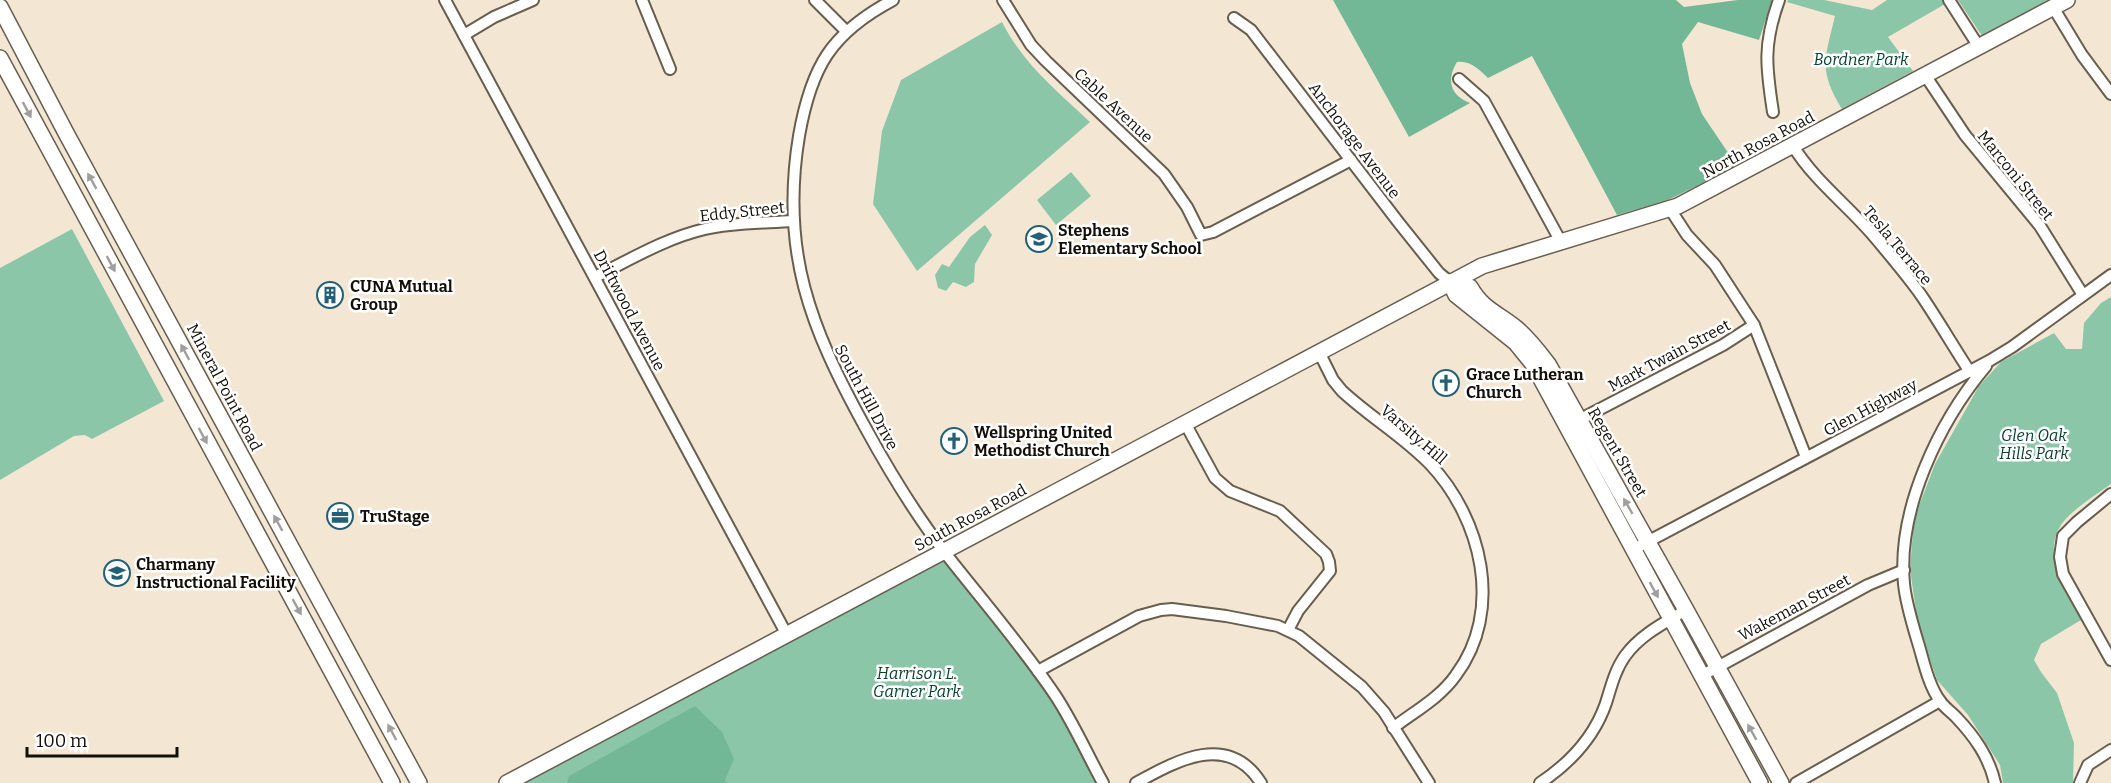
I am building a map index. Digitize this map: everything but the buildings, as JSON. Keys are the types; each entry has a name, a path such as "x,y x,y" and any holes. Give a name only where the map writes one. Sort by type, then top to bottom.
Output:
{"street":[{"name":"Driftwood Avenue","path":"445,0 787,634"},
{"path":"464,35 532,0"},
{"path":"642,0 670,69"},
{"path":"815,0 846,31"},
{"name":"South Hill Drive","path":"893,0 873,11 846,31 828,52 810,88 797,145 792,206 804,288 824,348 884,462 919,517 1056,697 1103,783"},
{"name":"Cable Avenue","path":"1004,0 1031,45 1164,174 1187,207 1201,236 1213,232 1351,159"},
{"path":"1773,112 1766,63 1767,44 1779,0"},
{"path":"1949,0 1979,47"},
{"path":"2060,4 2082,55 2111,94"},
{"name":"North Rosa Road","path":"1450,282 1482,266 1670,209 2060,4"},
{"name":"Mineral Point Road","path":"0,7 71,143 419,783"},
{"name":"Anchorage Avenue","path":"1234,18 1251,30 1439,273 1450,282"},
{"path":"0,58 392,783"},
{"name":"Marconi Street","path":"1925,75 1965,135 2040,226 2083,295"},
{"path":"1459,79 1484,101 1561,242"},
{"name":"Tesla Terrace","path":"1793,146 1799,157 1870,232 1922,296 1970,372"},
{"path":"1670,209 1687,235 1715,265 1754,325 1806,457"},
{"name":"Eddy Street","path":"595,277 663,243 707,228 794,221"},
{"name":"Glen Highway","path":"1632,550 1970,372 2028,336 2111,275"},
{"name":"South Rosa Road","path":"507,783 1450,282"},
{"name":"Regent Street","path":"1450,282 1470,287 1477,300 1532,343 1548,364 1632,550 1760,783"},
{"name":"Mark Twain Street","path":"1573,423 1723,345 1754,325"},
{"name":"Varsity Hill","path":"1318,352 1333,380 1342,391 1418,453 1444,482 1466,519 1479,557 1483,600 1477,633 1471,650 1446,687 1393,728"},
{"path":"1989,361 1956,405 1922,476 1911,509 1904,584 1912,625 1930,681 1940,701 1972,734 1987,758 1995,783"},
{"path":"1185,423 1215,478 1230,490 1280,511 1326,554 1330,571 1298,611 1288,630"},
{"name":"Regent Street","path":"1573,423 1648,542 1781,783"},
{"path":"2111,494 2063,536 2060,558 2063,574 2111,660"},
{"name":"Wakeman Street","path":"1701,676 1868,585 1904,570"},
{"path":"1038,671 1138,616 1161,610 1172,609 1226,616 1278,626 1299,636 1362,687 1384,712 1429,783"},
{"path":"1540,783 1563,767 1585,743 1605,705 1619,666 1632,647 1646,635 1686,610"},
{"path":"1796,783 1940,701"},
{"path":"2081,781 2088,765 2111,750"},
{"path":"1136,783 1175,762 1200,754 1224,756 1235,760 1252,771 1261,783"}],"green space":[{"path":"1333,0 1676,0 1684,7 1738,0 1772,0 1759,40 1698,22 1682,44 1690,83 1702,114 1737,166 1666,201 1617,215 1532,56 1488,78 1470,64 1457,62 1452,75 1452,86 1458,96 1470,103 1409,137"},
{"name":"Bordner Park","path":"1788,0 1824,0 1872,10 1887,0 1952,0 1888,37 1913,71 1842,109 1829,84 1826,64 1828,43 1835,16 1787,2"},
{"path":"1958,0 2048,0 1982,36"},
{"path":"1002,22 1031,64 1090,122 917,271 873,204 882,131 901,80"},
{"path":"1071,172 1091,196 1056,225 1037,200"},
{"path":"985,225 992,235 975,264 974,282 966,287 953,282 946,291 938,288 935,275 942,264 949,267 970,237"},
{"path":"72,229 164,401 92,439 85,435 74,436 0,480 0,268"},
{"name":"Glen Oak Hills Park","path":"2111,297 2111,484 2084,503 2061,525 2054,549 2055,561 2064,586 2081,620 2041,644 2034,660 2057,693 2074,743 2073,783 2003,783 2000,765 1968,715 1937,680 1918,625 1910,569 1914,519 1935,464 1979,386 2001,362 2054,333 2066,349 2082,349 2084,323 2101,303"},
{"name":"Harrison L. Garner Park","path":"944,551 1038,671 1103,783 507,783"},
{"path":"695,706 722,732 734,759 725,780 727,783 567,783 569,776"}],"place":[{"name":"Stephens Elementary School","path":"1039,239"},
{"name":"CUNA Mutual Group","path":"330,295"},
{"name":"Grace Lutheran Church","path":"1446,383"},
{"name":"Wellspring United Methodist Church","path":"954,441"},
{"name":"TruStage","path":"340,516"},
{"name":"Charmany Instructional Facility","path":"117,573"}]}
